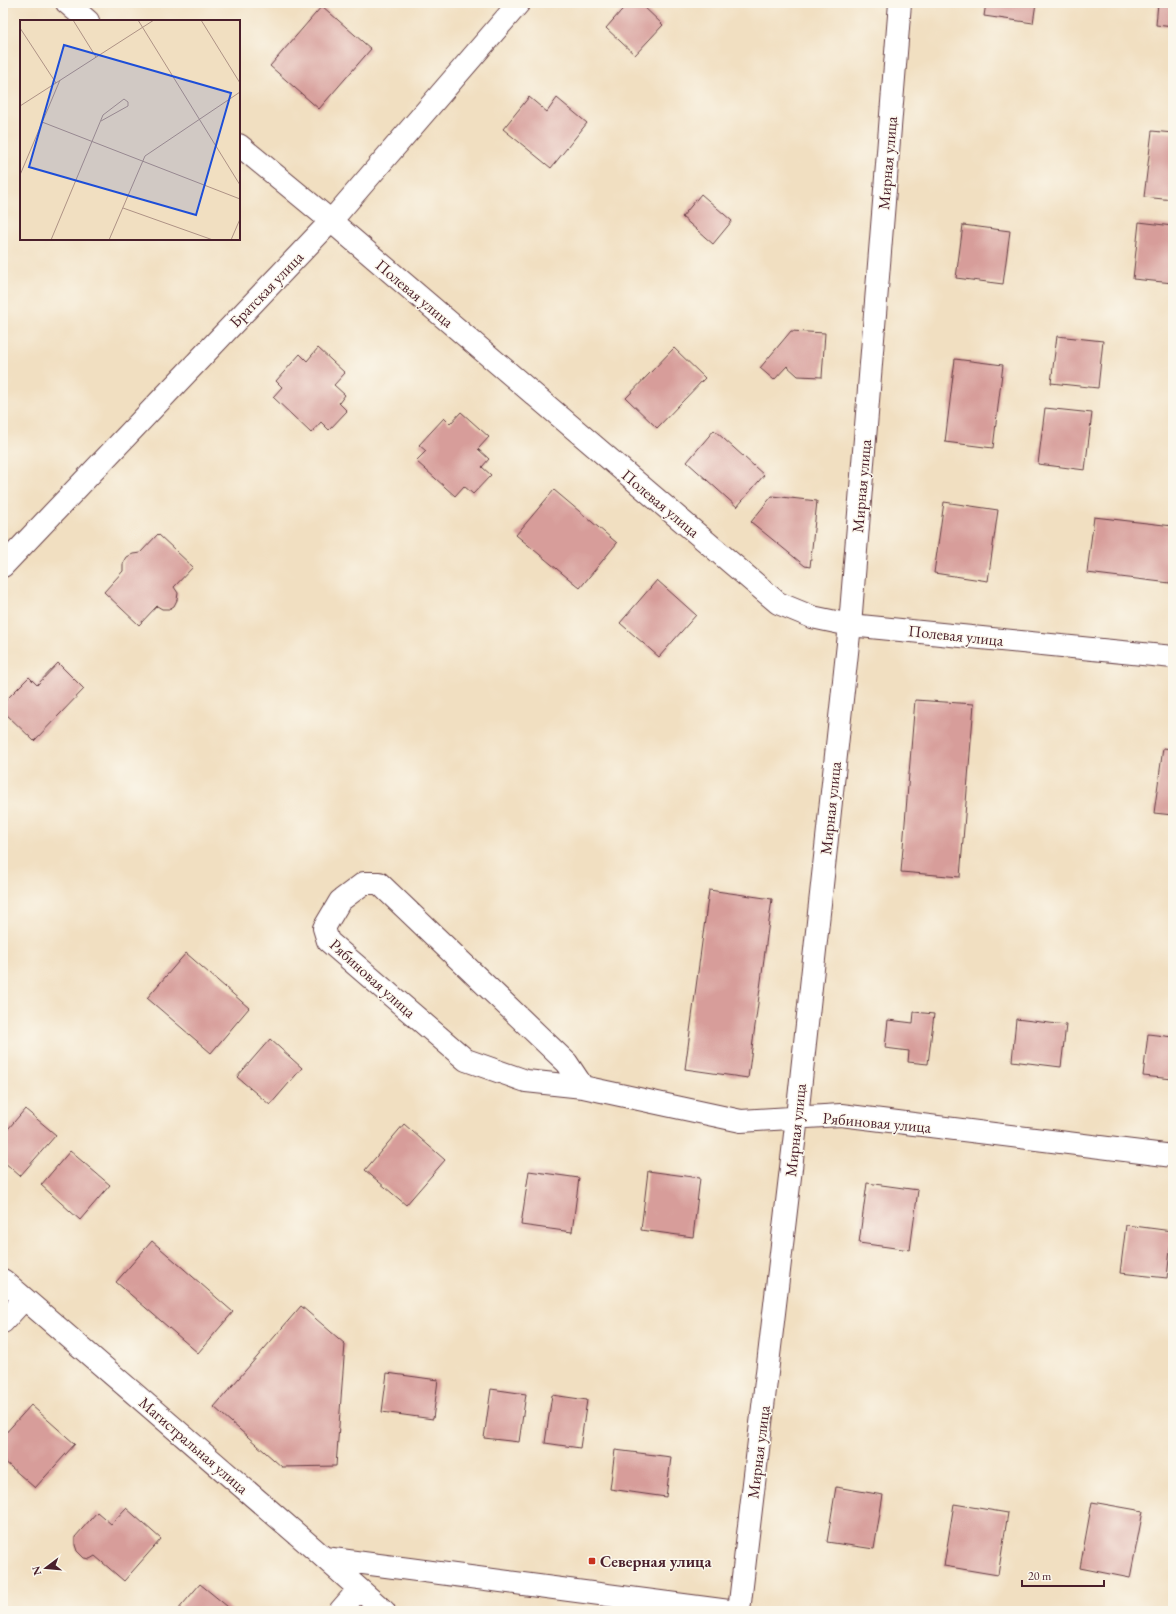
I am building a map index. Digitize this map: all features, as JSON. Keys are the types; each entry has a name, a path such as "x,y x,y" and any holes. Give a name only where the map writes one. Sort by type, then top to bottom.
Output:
{"street":[{"path":"67,3 87,20"},
{"name":"Братская улица","path":"3,566 330,221 519,3"},
{"name":"Мирная улица","path":"739,1611 796,1117 850,625 900,3"},
{"name":"Полевая улица","path":"240,147 330,221 778,603 812,618 850,625 1173,657"},
{"name":"Рябиновая улица","path":"583,1088 567,1063 379,883 364,883 340,901 324,928 328,941 466,1060 526,1081 583,1088 741,1121 841,1115 1173,1156"},
{"name":"Магистральная улица","path":"3,1280 325,1558 384,1611"},
{"path":"3,1322 24,1299"},
{"path":"325,1558 728,1611"},
{"path":"340,1611 359,1589"}],"building":[{"path":"628,3 640,3 663,25 635,55 606,28"},
{"path":"986,3 1036,3 1033,23 984,16"},
{"path":"1158,3 1173,3 1173,27 1156,25"},
{"path":"322,6 371,49 319,109 270,66"},
{"path":"529,97 547,112 557,98 587,123 551,168 503,129"},
{"path":"1152,131 1173,133 1173,200 1144,197"},
{"path":"701,194 732,221 713,244 682,217"},
{"path":"1139,222 1173,226 1173,283 1133,279"},
{"path":"963,225 1010,231 1003,284 956,278"},
{"path":"791,331 825,333 822,377 798,376 787,366 774,380 760,368"},
{"path":"1057,336 1103,341 1098,388 1051,383"},
{"path":"318,348 345,373 334,385 345,395 339,403 347,411 329,430 321,422 311,433 273,397 282,387 276,381 300,354 307,361"},
{"path":"674,348 705,378 657,428 626,398"},
{"path":"955,359 1003,365 993,448 945,442"},
{"path":"1045,408 1092,413 1085,470 1038,464"},
{"path":"461,412 489,437 478,449 489,459 482,467 491,475 473,494 464,486 455,496 416,461 426,451 419,445 444,418 450,424"},
{"path":"714,430 764,475 737,507 687,462"},
{"path":"554,490 617,543 580,588 516,535"},
{"path":"772,496 817,501 810,567 805,566 751,522"},
{"path":"944,502 998,510 988,581 934,573"},
{"path":"1094,517 1173,526 1173,561 1170,583 1087,573"},
{"path":"158,534 193,567 174,587 178,593 174,606 169,609 162,609 157,606 139,625 104,592 123,571 123,564 127,557 140,553"},
{"path":"657,580 696,615 659,657 620,623"},
{"path":"58,663 84,689 34,741 3,711 3,703 29,677 37,685"},
{"path":"915,700 974,704 960,877 901,872"},
{"path":"1163,748 1173,749 1173,815 1154,813"},
{"path":"709,890 772,899 748,1078 685,1069"},
{"path":"186,953 249,1008 211,1053 147,998"},
{"path":"914,1012 934,1014 928,1064 908,1062 909,1051 885,1048 888,1020 913,1023"},
{"path":"1016,1019 1066,1025 1061,1067 1012,1061"},
{"path":"1148,1034 1173,1037 1173,1079 1143,1076"},
{"path":"270,1039 302,1068 270,1105 237,1077"},
{"path":"25,1109 56,1135 20,1176 3,1161 3,1135"},
{"path":"404,1124 445,1160 406,1205 365,1170"},
{"path":"70,1151 110,1185 80,1220 41,1185"},
{"path":"529,1171 579,1178 572,1232 521,1225"},
{"path":"648,1171 700,1178 693,1237 641,1230"},
{"path":"867,1183 918,1190 910,1250 859,1243"},
{"path":"1126,1225 1172,1231 1167,1278 1120,1273"},
{"path":"152,1241 233,1312 198,1353 116,1282"},
{"path":"301,1306 345,1344 336,1466 282,1467 214,1407"},
{"path":"387,1373 438,1380 433,1419 382,1412"},
{"path":"491,1389 526,1394 519,1442 484,1438"},
{"path":"552,1395 587,1400 580,1448 545,1443"},
{"path":"31,1405 75,1444 35,1488 3,1460 3,1436"},
{"path":"615,1450 671,1457 666,1497 610,1489"},
{"path":"836,1487 883,1495 874,1549 827,1542"},
{"path":"1092,1502 1143,1511 1130,1578 1080,1568"},
{"path":"954,1504 1008,1513 998,1575 944,1566"},
{"path":"126,1508 161,1539 124,1581 95,1556 90,1559 84,1558 77,1551 75,1537 97,1512 111,1524"},
{"path":"200,1584 233,1611 177,1611"}],"place":[{"name":"Северная улица","path":"592,1561"}]}
